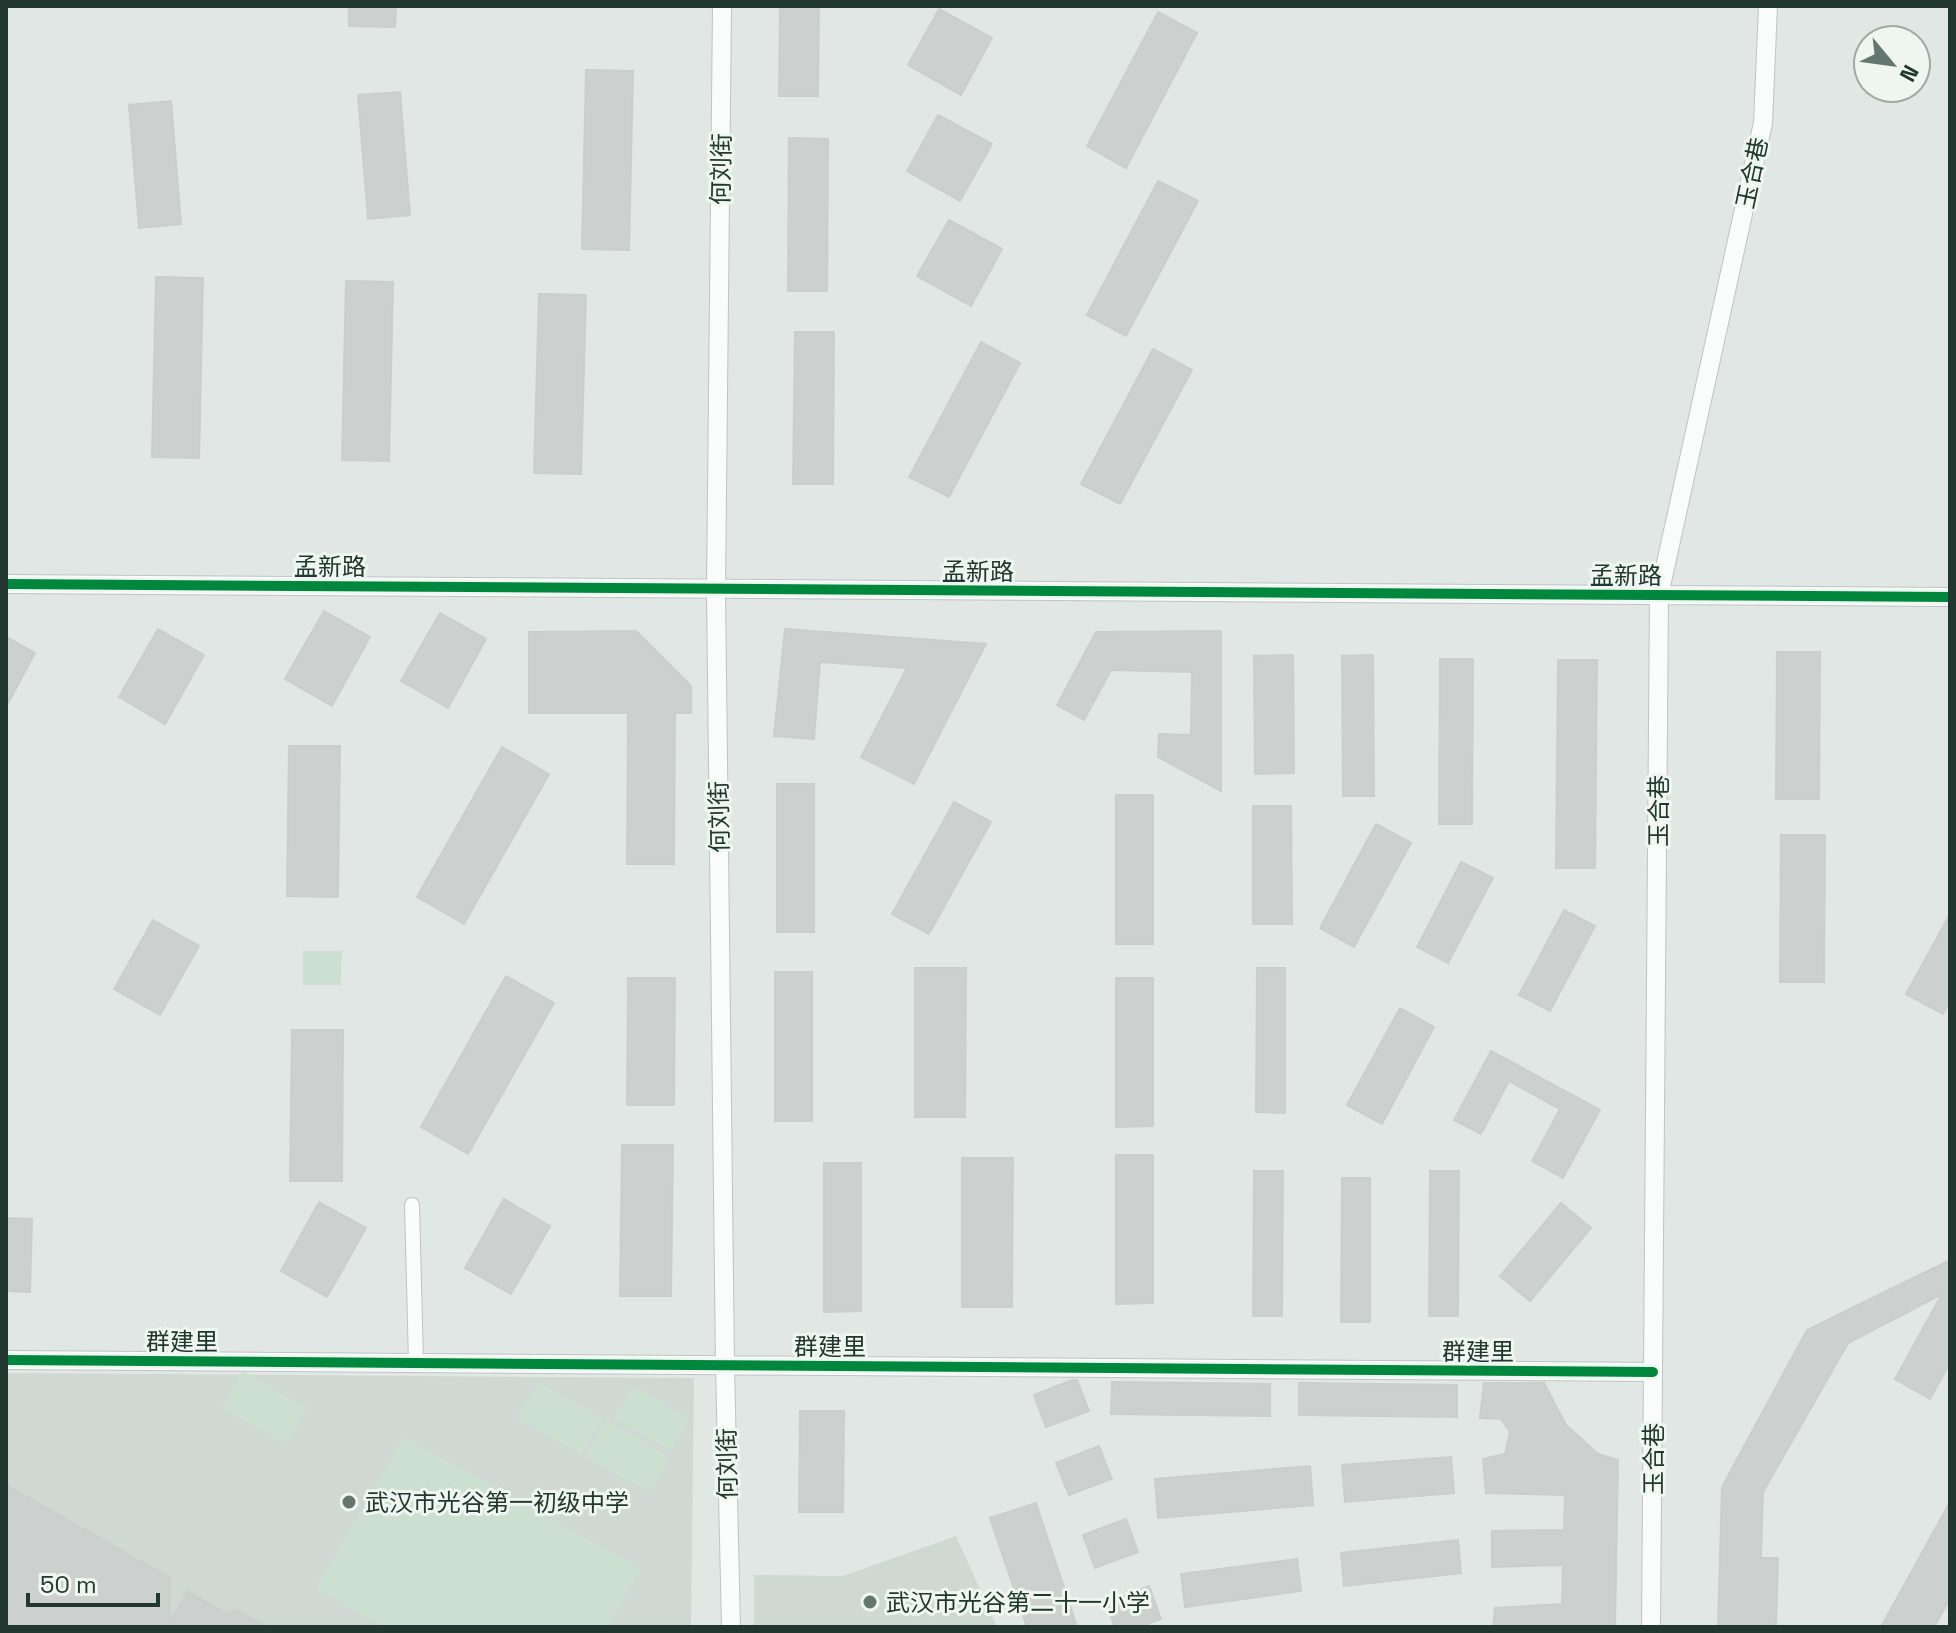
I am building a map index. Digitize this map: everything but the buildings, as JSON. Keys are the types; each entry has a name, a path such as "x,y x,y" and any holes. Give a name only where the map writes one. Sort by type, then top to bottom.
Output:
{"street":[{"name":"何刘街","path":"722,6 716,589 731,1627"},
{"name":"玉合巷","path":"1651,1627 1659,595 1763,123 1768,6"},
{"name":"孟新路","path":"6,584 1950,597"},
{"path":"412,1205 416,1363"},
{"name":"群建里","path":"6,1360 1653,1372"}],"shaded area":[{"name":"武汉市光谷第一初级中学","path":"6,1373 694,1378 691,1627 6,1627"},
{"name":"武汉市光谷第二十一小学","path":"956,1536 997,1627 754,1627 754,1575 843,1576"}],"green space":[{"path":"303,951 342,951 341,985 303,985"},
{"path":"242,1371 307,1408 286,1444 222,1408"},
{"path":"538,1382 602,1418 582,1455 517,1418"},
{"path":"633,1386 690,1419 671,1451 614,1418"},
{"path":"606,1420 670,1457 650,1493 585,1457"},
{"path":"404,1437 641,1569 608,1627 384,1627 316,1588"}],"cycle path":[{"path":"6,584 1950,597"},
{"path":"6,1360 1653,1372"}],"place":[{"name":"武汉市光谷第一初级中学","path":"349,1502"},
{"name":"武汉市光谷第二十一小学","path":"870,1602"}]}
